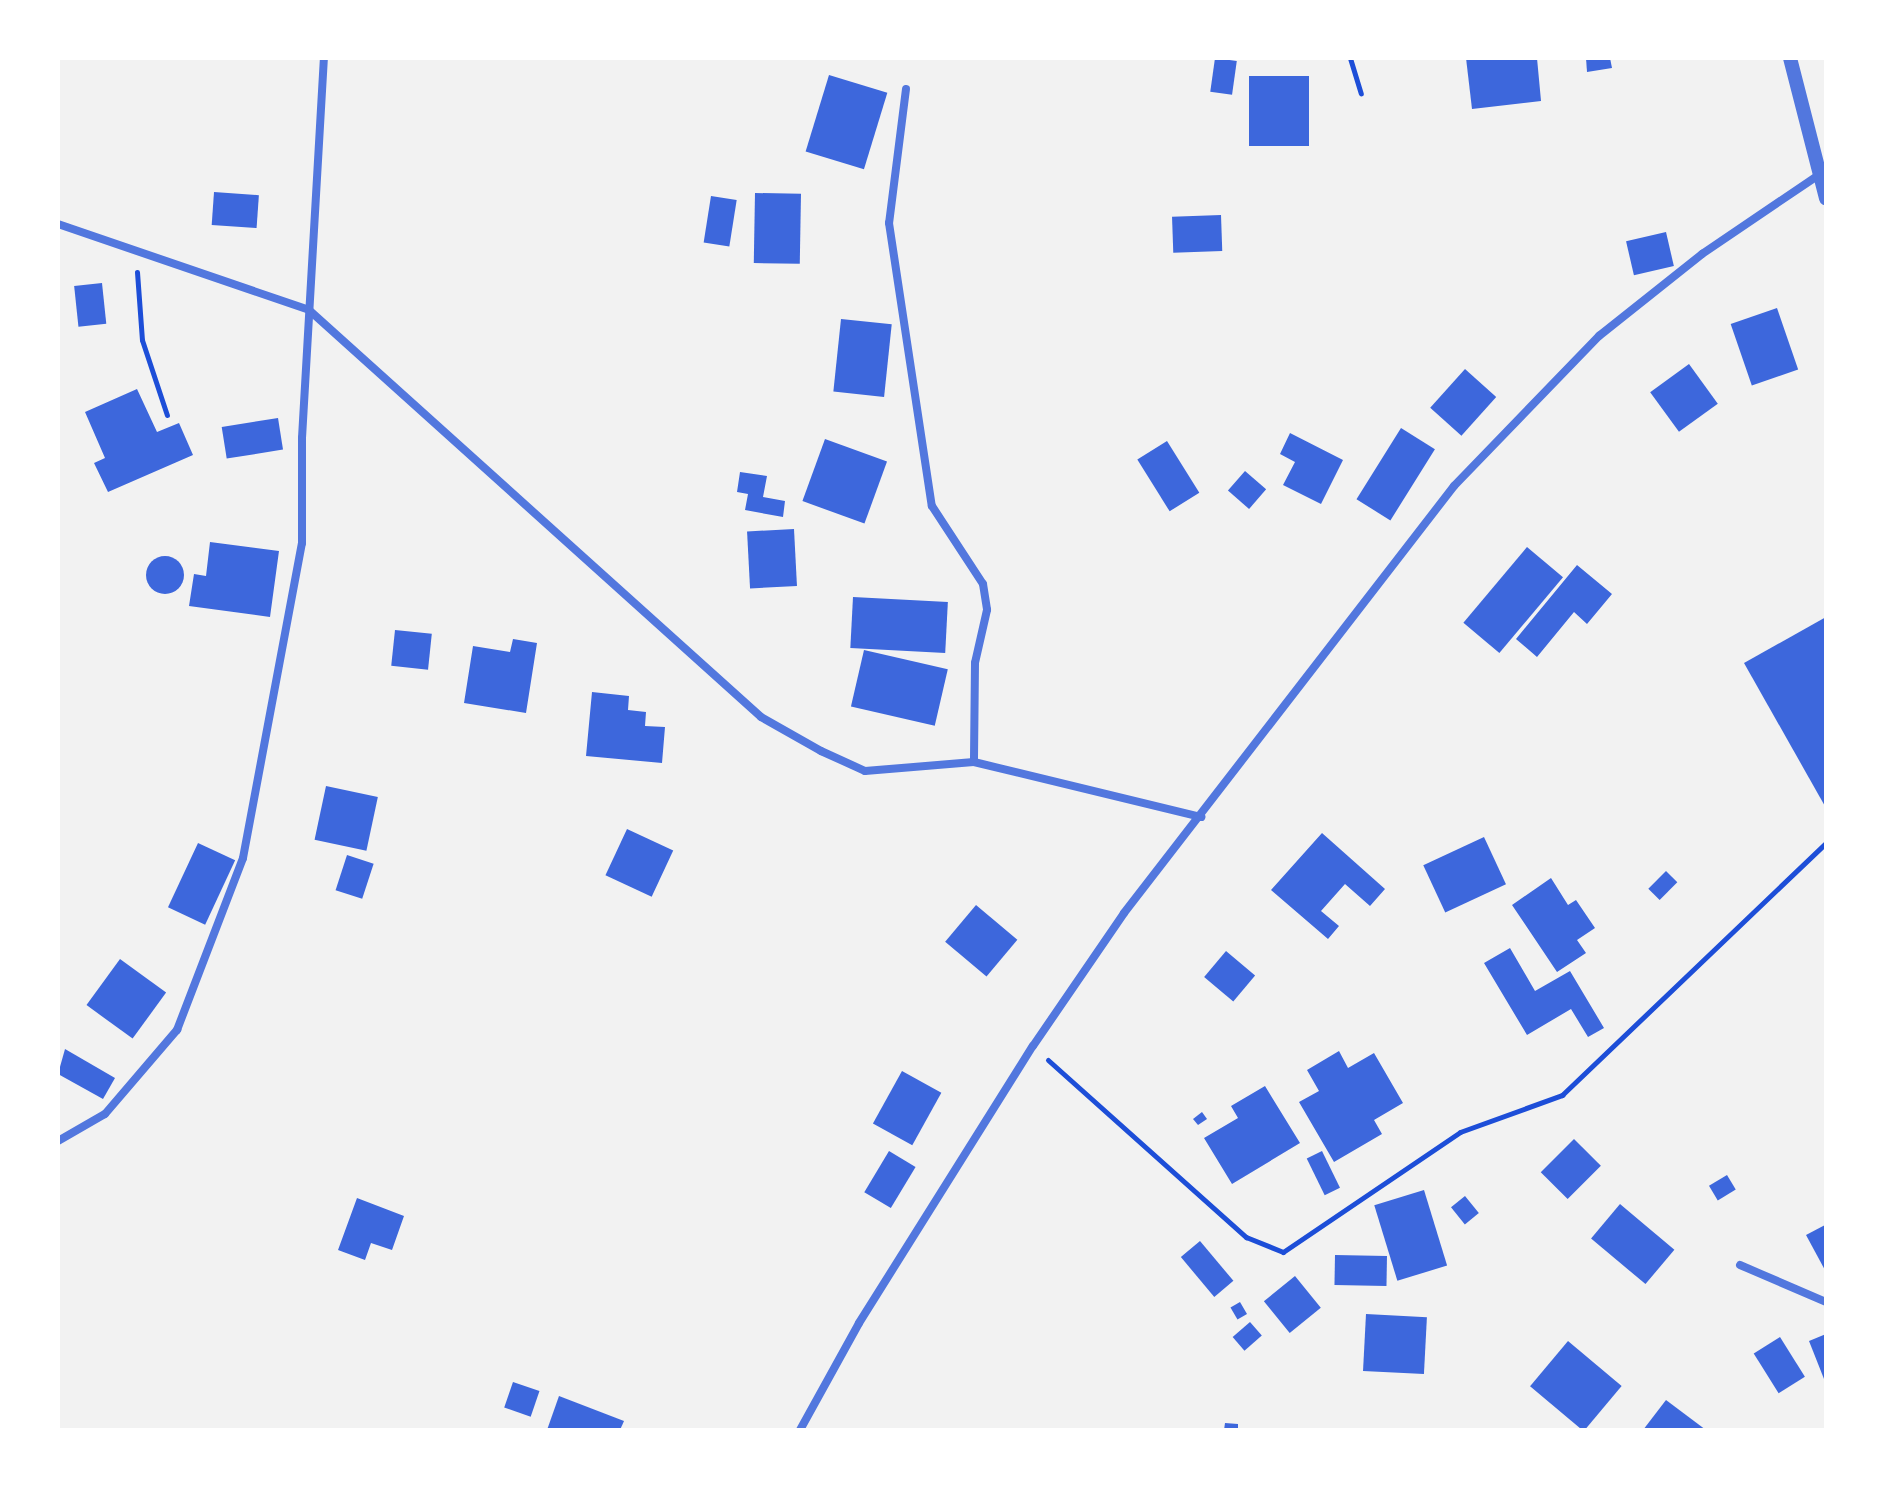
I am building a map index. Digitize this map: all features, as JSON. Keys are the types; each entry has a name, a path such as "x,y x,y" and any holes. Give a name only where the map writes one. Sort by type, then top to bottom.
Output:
{"street":[{"path":"58,1141 105,1114 177,1030 243,858 300,564 309,310 324,58"},
{"path":"1790,58 1826,198"},
{"path":"906,89 889,223 932,506 983,584 987,610 975,663 974,762"},
{"path":"800,1430 859,1323 1033,1046 1124,913 1454,486 1512,422 1599,336 1702,254 1820,173"},
{"path":"58,224 309,310 761,717 865,771 974,762 1201,817"},
{"path":"1740,1265 1826,1302"}],"path":[{"path":"1350,58 1361,93"},
{"path":"135,251 142,340 167,415"},
{"path":"1033,1046 1246,1237 1283,1252 1460,1132 1562,1095 1826,843"}],"building":[{"path":"1215,58 1237,61 1232,95 1210,92"},
{"path":"1466,58 1537,58 1541,101 1472,109"},
{"path":"1586,58 1610,58 1612,68 1587,72"},
{"path":"829,75 887,93 864,169 806,152"},
{"path":"1249,76 1309,76 1309,146 1249,146"},
{"path":"214,192 259,195 257,228 212,225"},
{"path":"755,193 801,194 800,264 754,263"},
{"path":"711,196 737,200 729,246 704,242"},
{"path":"1221,215 1222,251 1173,253 1172,217"},
{"path":"1666,232 1674,266 1634,275 1626,241"},
{"path":"102,283 106,324 78,327 74,286"},
{"path":"1777,308 1798,369 1752,385 1731,324"},
{"path":"841,319 892,324 884,397 833,392"},
{"path":"1689,364 1718,404 1679,432 1650,392"},
{"path":"1465,369 1496,397 1461,436 1430,408"},
{"path":"137,389 157,432 179,423 193,455 108,492 94,463 105,458 85,412"},
{"path":"278,418 283,450 227,459 222,427"},
{"path":"1401,428 1435,449 1390,520 1356,499"},
{"path":"1290,433 1343,460 1321,504 1283,485 1295,462 1280,454"},
{"path":"825,439 887,462 864,524 802,501"},
{"path":"1167,441 1199,493 1170,511 1137,460"},
{"path":"1245,471 1266,489 1249,509 1228,491"},
{"path":"740,472 767,476 763,497 785,501 783,517 745,510 748,494 737,492"},
{"path":"794,529 797,586 750,588 747,531"},
{"path":"210,542 279,551 270,617 189,606 194,574 206,576"},
{"path":"1527,547 1563,577 1499,653 1463,623"},
{"path":"165,556 178,562 184,575 178,588 165,594 152,588 146,575 152,562"},
{"path":"1577,565 1612,594 1587,624 1574,612 1537,657 1516,639"},
{"path":"853,597 948,602 945,653 850,648"},
{"path":"1826,617 1826,808 1744,663"},
{"path":"395,630 432,634 428,670 391,666"},
{"path":"513,639 537,643 526,713 464,703 473,646 510,652"},
{"path":"864,650 948,669 935,726 851,707"},
{"path":"592,692 629,696 628,710 646,712 645,726 665,727 662,763 586,756"},
{"path":"326,786 378,797 366,851 315,840"},
{"path":"627,829 673,851 652,897 605,875"},
{"path":"1322,833 1385,889 1370,906 1345,884 1321,911 1339,926 1328,939 1271,890"},
{"path":"1484,837 1506,884 1445,912 1423,865"},
{"path":"198,843 235,860 205,925 168,907"},
{"path":"347,855 374,864 362,899 336,890"},
{"path":"1666,871 1677,882 1660,900 1648,889"},
{"path":"1551,878 1568,905 1576,900 1595,928 1577,940 1586,953 1557,972 1512,905"},
{"path":"976,905 1017,940 987,976 945,942"},
{"path":"1510,948 1535,991 1570,971 1604,1028 1588,1037 1571,1009 1527,1035 1484,963"},
{"path":"1226,951 1255,975 1233,1001 1204,977"},
{"path":"120,959 166,993 133,1039 86,1005"},
{"path":"65,1049 115,1078 103,1099 58,1074"},
{"path":"1339,1051 1348,1068 1374,1053 1403,1103 1374,1120 1382,1134 1334,1162 1299,1102 1319,1091 1307,1070"},
{"path":"902,1071 941,1093 912,1145 873,1123"},
{"path":"1265,1086 1300,1143 1232,1184 1204,1138 1238,1118 1231,1106"},
{"path":"1202,1112 1207,1119 1198,1125 1193,1119"},
{"path":"1574,1139 1601,1166 1568,1199 1541,1172"},
{"path":"889,1151 916,1167 891,1208 864,1192"},
{"path":"1322,1151 1340,1188 1325,1195 1307,1158"},
{"path":"1727,1175 1736,1190 1718,1200 1709,1186"},
{"path":"1424,1190 1447,1266 1397,1281 1374,1205"},
{"path":"1465,1196 1479,1213 1465,1224 1451,1207"},
{"path":"357,1198 404,1216 392,1250 371,1243 365,1260 338,1250"},
{"path":"1620,1204 1674,1250 1645,1284 1591,1238"},
{"path":"1826,1227 1826,1272 1806,1235"},
{"path":"1200,1241 1233,1281 1214,1297 1181,1257"},
{"path":"1335,1255 1387,1256 1386,1286 1334,1285"},
{"path":"1295,1276 1321,1308 1290,1333 1264,1301"},
{"path":"1240,1302 1247,1314 1237,1320 1230,1308"},
{"path":"1366,1314 1427,1317 1424,1374 1363,1371"},
{"path":"1250,1322 1262,1336 1244,1351 1233,1337"},
{"path":"1826,1334 1826,1384 1809,1341"},
{"path":"1780,1337 1805,1377 1779,1393 1754,1353"},
{"path":"1568,1341 1622,1386 1585,1430 1530,1386"},
{"path":"513,1382 539,1391 531,1417 504,1408"},
{"path":"559,1396 624,1421 620,1430 547,1430"},
{"path":"1666,1400 1706,1430 1643,1430"},
{"path":"1225,1423 1238,1424 1238,1430 1224,1430"}]}
